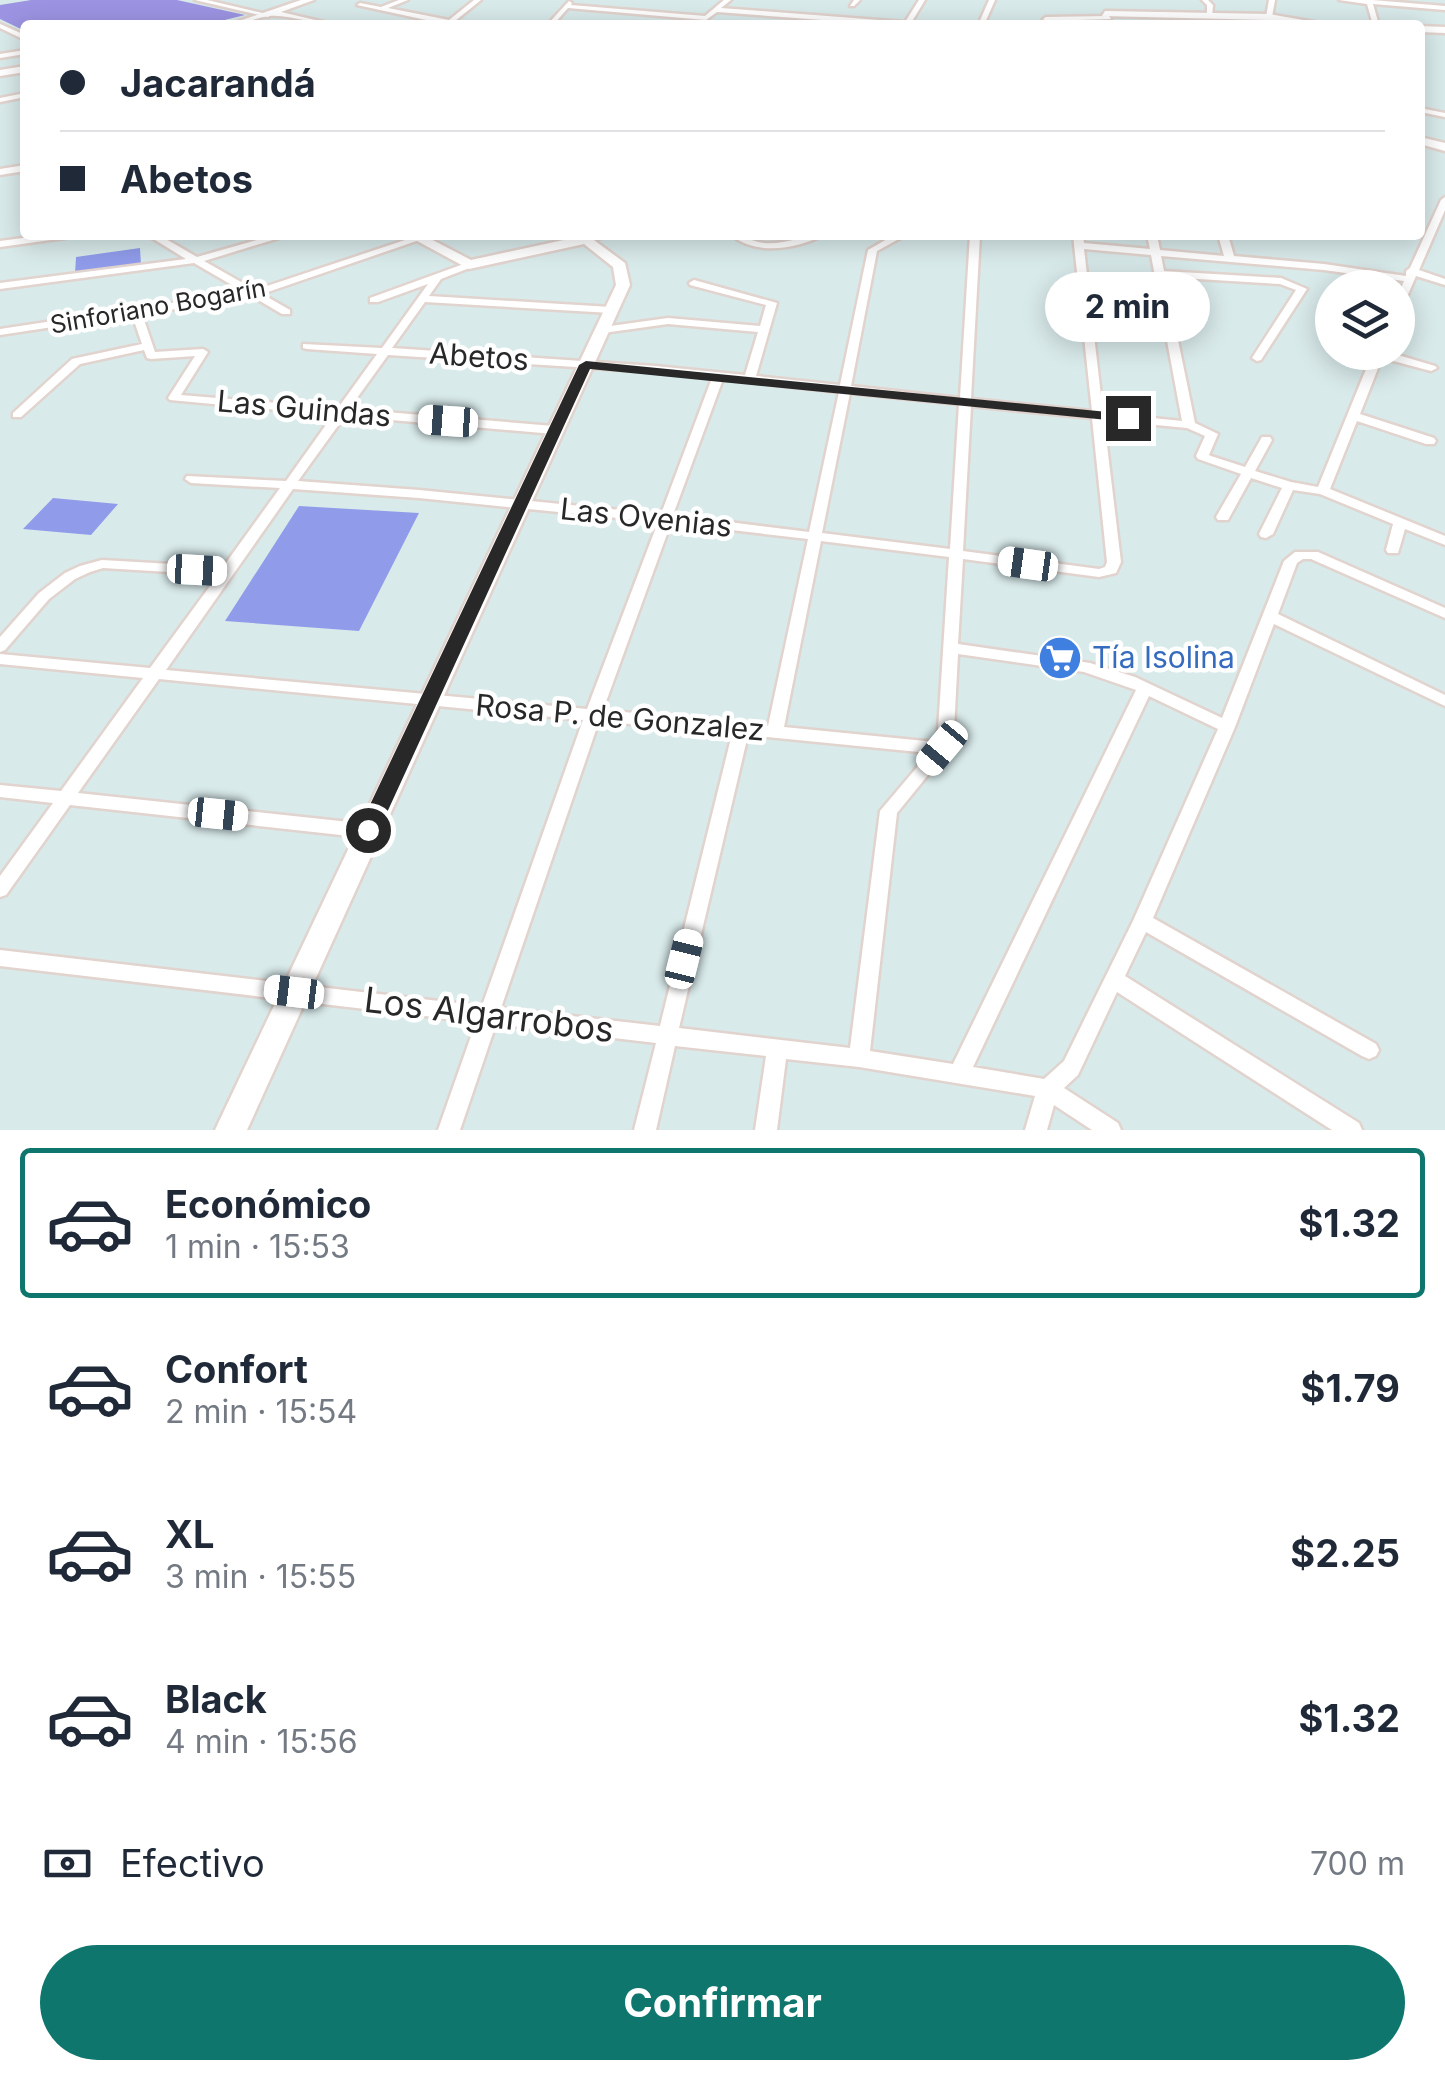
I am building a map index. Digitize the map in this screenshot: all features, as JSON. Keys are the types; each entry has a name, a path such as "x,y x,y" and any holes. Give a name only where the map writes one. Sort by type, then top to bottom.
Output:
{"street":[{"path":"198,0 294,20"},
{"path":"252,20 310,0"},
{"path":"380,9 406,0"},
{"path":"453,20 478,0"},
{"path":"568,3 706,18 727,0"},
{"path":"1206,0 1210,16"},
{"path":"1269,16 1272,0"},
{"path":"1342,0 1445,8"},
{"path":"360,5 430,20"},
{"path":"780,14 790,7"},
{"path":"718,9 815,20"},
{"path":"1059,20 1104,13 1269,16 1295,20"},
{"path":"1104,13 1113,20"},
{"path":"271,15 302,20"},
{"path":"664,20 670,15"},
{"path":"0,164 5,172"},
{"path":"1425,238 1445,200"},
{"path":"1427,233 1445,238"},
{"path":"0,244 29,240"},
{"path":"161,240 286,312"},
{"path":"0,286 197,260 267,240"},
{"name":"Sinforiano Bogarín","path":"0,332 254,294 409,240"},
{"path":"427,240 470,265"},
{"path":"374,300 470,265 582,240"},
{"path":"231,1130 607,320 624,274 598,240"},
{"path":"744,240 756,247 800,240"},
{"path":"775,732 873,250 892,240"},
{"path":"859,1058 884,829 889,812 942,748 976,240"},
{"path":"1153,240 1188,425 1212,434 1204,457 1289,486 1323,490 1445,542"},
{"path":"1224,240 1230,259"},
{"path":"1412,270 1424,240"},
{"path":"1098,414 1079,241 1354,270"},
{"path":"1161,274 1281,282 1302,289 1257,358"},
{"path":"0,890 439,276"},
{"path":"1415,276 1445,282"},
{"path":"694,283 772,304 750,378"},
{"path":"422,299 607,320 764,329"},
{"path":"136,312 150,356 203,352 174,398"},
{"name":"Abetos","path":"307,346 719,375 1188,425"},
{"path":"18,415 76,361 146,347"},
{"path":"1415,363 1431,368"},
{"path":"1323,490 1372,370"},
{"path":"449,1130 487,1014 719,375"},
{"name":"Las Guindas","path":"174,398 554,430"},
{"name":"Las Ovenias","path":"191,479 289,484 668,520 1099,573 1111,570 1114,562 1098,414"},
{"path":"1353,416 1430,441"},
{"path":"1223,517 1266,440"},
{"path":"1266,534 1289,486"},
{"path":"1393,550 1400,523"},
{"path":"1036,1130 1048,1088 1071,1068 1142,921 1227,727 1290,561 1313,555 1445,613"},
{"path":"0,648 46,593 84,568 102,564 228,572"},
{"path":"1271,617 1445,701"},
{"path":"951,648 1085,667 1130,681 1227,727"},
{"name":"Rosa P. de Gonzalez","path":"0,659 942,748"},
{"path":"959,1074 1144,690"},
{"path":"645,1130 741,729"},
{"path":"0,792 368,830"},
{"path":"1142,921 1369,1050"},
{"name":"Los Algarrobos","path":"0,958 859,1058 1048,1088"},
{"path":"1113,979 1351,1130"},
{"path":"766,1130 777,1049"},
{"path":"1048,1088 1110,1130"}],"shaded area":[{"path":"31,0 177,0 245,15 224,20 20,20 20,29 0,19 0,5"},
{"path":"140,248 141,265 75,274 76,257"},
{"path":"53,498 118,504 91,535 23,529"},
{"path":"299,506 419,513 359,631 225,621"}],"place":[{"name":"Tía Isolina","path":"1060,658"}],"route":[{"path":"368,830 586,365 845,387 1128,418"}]}
